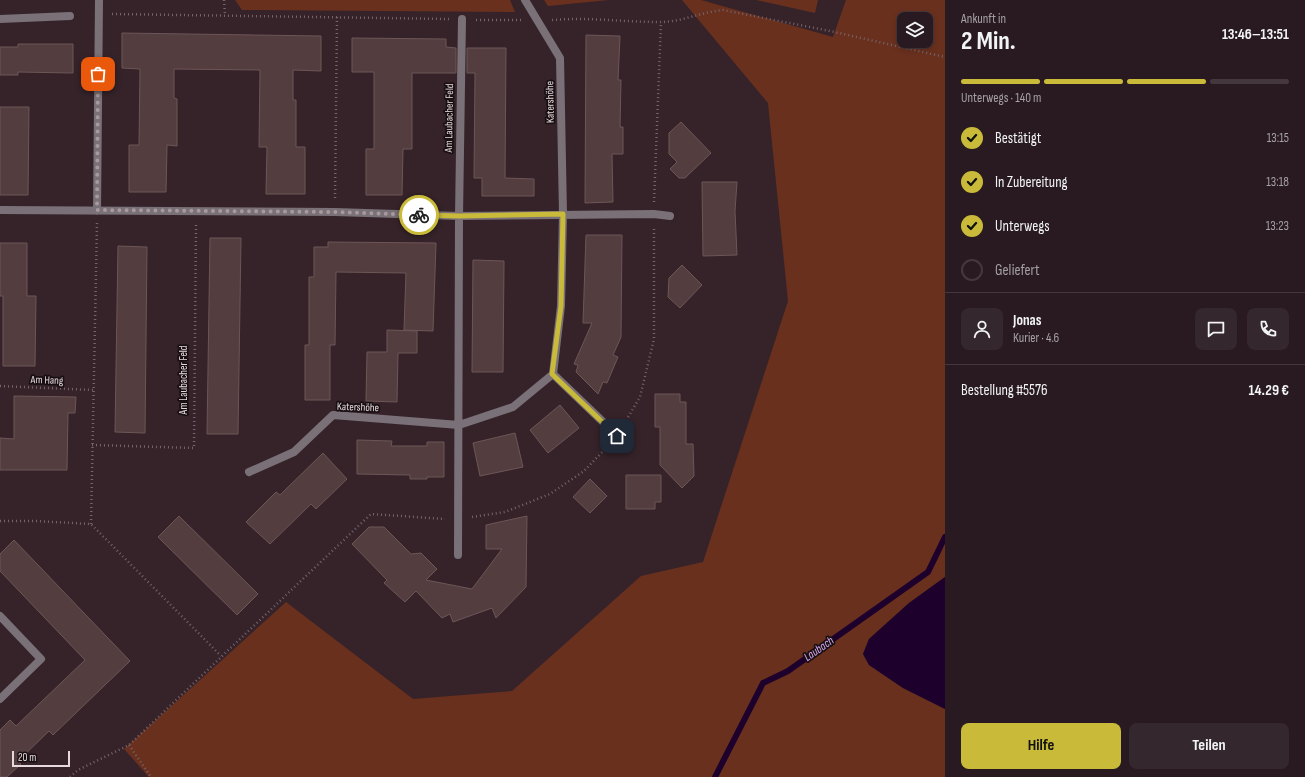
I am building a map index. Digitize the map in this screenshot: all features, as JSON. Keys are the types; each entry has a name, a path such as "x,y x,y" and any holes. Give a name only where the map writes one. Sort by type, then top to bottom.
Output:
{"street":[{"path":"97,210 99,0"},
{"name":"Katershöhe","path":"250,472 294,452 333,415 459,425 513,407 552,374 561,306 563,214 560,58 525,0"},
{"path":"0,19 70,16"},
{"name":"Am Laubacher Feld","path":"459,425 459,216 462,19"},
{"path":"0,210 335,212 459,216 563,214 654,214 670,216"},
{"path":"552,374 624,442"},
{"path":"458,555 459,425"},
{"path":"0,616 41,659 0,699"}],"path":[{"path":"224,0 225,15"},
{"path":"99,13 538,20 580,18 661,22 690,18 712,11 723,10 830,31 945,57"},
{"path":"335,212 337,17"},
{"path":"91,524 92,390 97,210"},
{"name":"Am Laubacher Feld","path":"92,445 194,448 196,211"},
{"name":"Am Hang","path":"0,386 92,390"},
{"path":"0,521 91,524 222,656"},
{"path":"128,745 151,777"}],"shaded area":[{"path":"235,0 510,0 515,12 242,10"},
{"path":"544,0 609,0 548,6"},
{"path":"682,0 701,0 833,37 846,0 945,0 945,577 909,603 869,639 863,654 869,665 903,688 945,709 945,777 149,777 124,749 286,602 413,699 512,691 641,576 703,562 788,301 768,103"},
{"path":"756,0 818,0 815,13"},
{"path":"945,577 945,709 903,688 869,665 863,654 869,639 909,603"}],"building":[{"path":"122,33 321,36 321,71 293,70 293,100 296,100 296,147 305,147 305,194 266,194 267,147 259,147 260,70 174,69 174,98 177,99 177,146 167,145 166,192 129,192 129,145 139,145 140,69 122,68"},
{"path":"586,35 620,36 618,80 621,80 620,127 623,127 623,154 612,154 613,202 585,203"},
{"path":"352,38 446,39 446,47 456,48 456,73 412,73 412,149 403,149 402,195 366,195 366,149 374,149 374,72 352,72"},
{"path":"18,44 73,44 73,73 18,72 18,75 0,75 0,47 18,47"},
{"path":"467,48 506,48 505,178 534,179 534,196 482,196 482,178 474,178 475,73 467,73"},
{"path":"0,107 29,107 28,195 0,195"},
{"path":"681,122 711,153 685,178 679,178 670,169 677,162 669,154 669,133"},
{"path":"702,182 737,182 735,211 737,255 703,256"},
{"path":"586,235 622,235 621,337 613,355 618,357 607,383 603,382 598,394 576,372 578,365 574,364 592,323 583,323"},
{"path":"210,238 241,238 238,434 207,434"},
{"path":"328,242 436,243 433,331 404,330 406,273 336,272 335,345 330,345 330,400 305,400 305,345 309,345 309,277 314,277 314,247 328,247"},
{"path":"0,243 27,243 27,296 36,296 35,366 3,366 3,296 0,296"},
{"path":"118,246 147,247 145,433 115,432"},
{"path":"473,260 504,261 503,372 472,372"},
{"path":"682,265 702,285 680,308 668,297 669,278"},
{"path":"387,330 417,331 417,353 398,353 397,402 366,401 367,352 387,352"},
{"path":"655,394 680,394 680,402 686,402 686,444 693,444 694,476 682,488 660,465 660,427 655,427"},
{"path":"14,396 76,397 75,413 68,413 67,470 0,470 0,438 14,439"},
{"path":"560,405 579,428 548,453 530,430"},
{"path":"515,433 523,467 480,476 473,443"},
{"path":"357,440 392,441 391,446 427,446 427,442 444,442 444,477 410,479 410,475 357,474"},
{"path":"323,453 347,479 316,509 311,504 270,544 246,522 276,492 280,495"},
{"path":"626,475 661,475 661,502 655,502 655,509 626,509"},
{"path":"590,479 607,496 590,513 573,497"},
{"path":"179,516 258,594 237,615 158,537"},
{"path":"527,516 526,587 496,618 492,608 453,622 450,614 442,618 416,591 405,602 384,583 387,580 352,544 369,527 384,527 411,554 421,553 437,569 426,580 472,589 502,549 486,549 486,525"},
{"path":"14,540 130,661 53,735 49,731 18,761 21,764 7,777 0,777 0,730 10,720 16,726 85,660 0,571 0,554"}],"waterway":[{"name":"Laubach","path":"715,777 763,683 788,671 928,572 945,537"}],"way so far":[{"path":"98,74 97,210 335,212 419,215"}],"route":[{"path":"419,215 459,216 563,214 561,306 552,374 617,436"}]}
